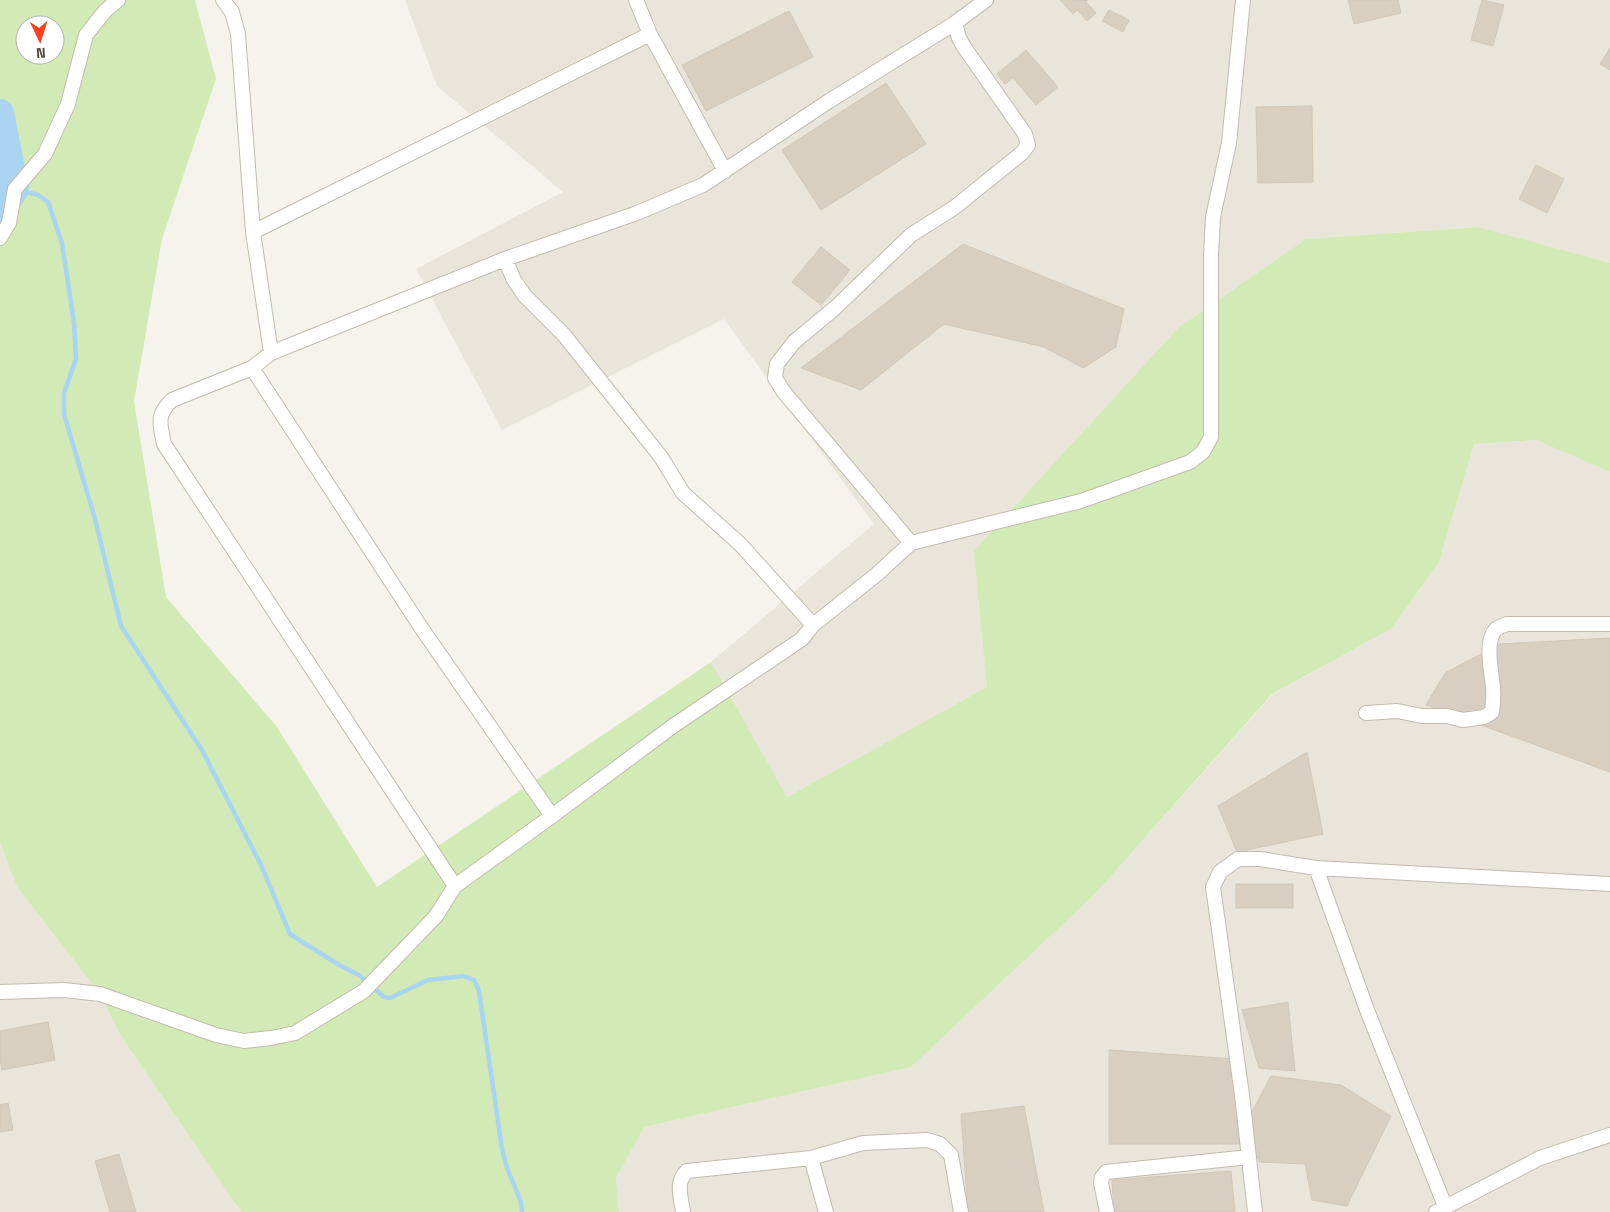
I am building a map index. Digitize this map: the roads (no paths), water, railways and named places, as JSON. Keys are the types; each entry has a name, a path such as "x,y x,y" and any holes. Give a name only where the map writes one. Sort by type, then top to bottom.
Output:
{"street":[{"path":"0,238 8,223 14,189 45,154 68,104 86,35 105,11 118,0"},
{"path":"223,0 232,12 238,34 253,232 271,353"},
{"path":"636,0 650,34 725,171"},
{"path":"455,886 164,444 160,423 163,408 172,400 252,368 271,353 505,259 636,213 703,184 829,101 955,22 986,0"},
{"path":"0,992 64,990 100,994 216,1035 244,1041 295,1033 364,991 436,916 455,886 673,726 788,650 802,639 813,626 876,576 910,543 1081,501 1190,462 1203,452 1211,436 1211,255 1213,217 1229,144 1243,0"},
{"path":"910,543 783,391 775,378 777,364 794,342 835,308 911,235 955,208 1022,153 1028,145 1025,134 964,47 959,38 955,22"},
{"path":"253,232 650,34"},
{"path":"505,259 514,280 525,296 564,335 661,457 683,493 740,544 813,626"},
{"path":"252,368 420,626 552,816"},
{"path":"1366,713 1397,711 1422,716 1447,716 1463,720 1484,717 1492,712 1493,689 1490,648 1491,639 1496,629 1507,624 1610,624"},
{"path":"1254,1212 1249,1156 1214,887 1220,872 1238,859 1260,859 1316,868 1610,884"},
{"path":"1316,868 1441,1209 1540,1158 1610,1135"},
{"path":"683,1212 679,1184 682,1176 688,1170 811,1158 863,1143 927,1140 940,1144 951,1155 961,1212"},
{"path":"1107,1212 1101,1183 1102,1176 1106,1172 1249,1156"},
{"path":"811,1158 826,1212"}],"waterway":[{"path":"0,113 15,189 0,210"},
{"path":"18,190 38,195 48,202 62,243 74,323 76,359 64,393 64,414 95,519 121,626 202,750 261,865 290,934 339,965 359,975 384,997 390,998 428,980 464,976 474,980 479,991 502,1149 507,1168 521,1202 522,1212"}]}
